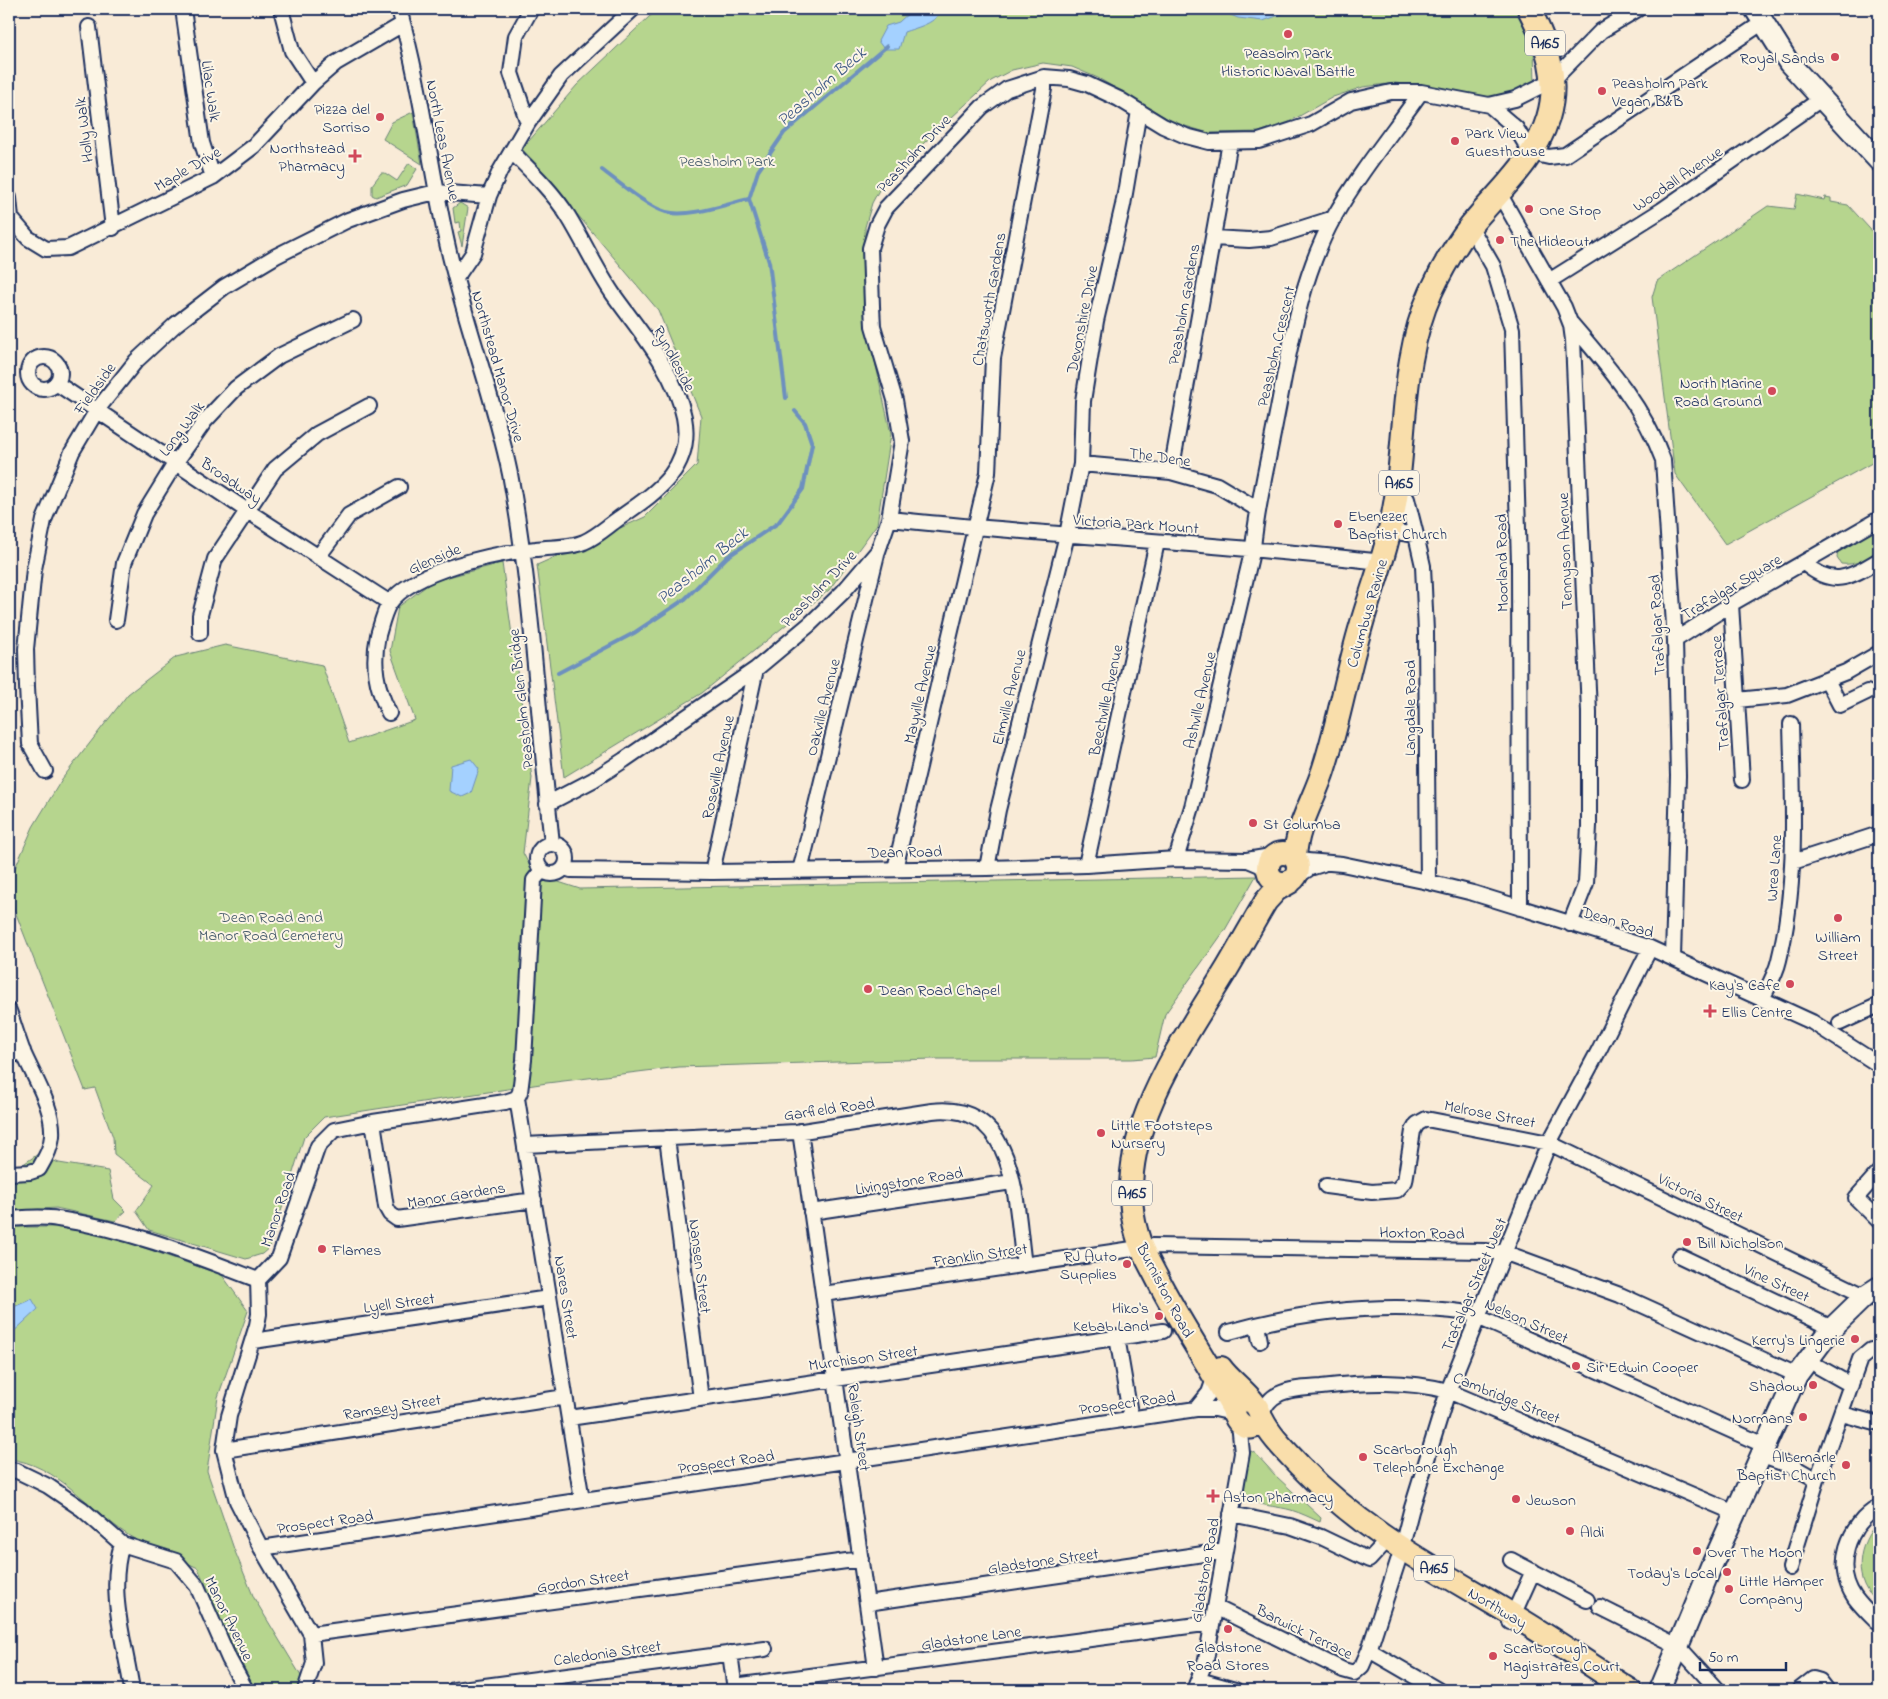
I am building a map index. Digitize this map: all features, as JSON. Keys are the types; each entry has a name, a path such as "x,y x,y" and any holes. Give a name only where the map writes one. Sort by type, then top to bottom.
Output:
{"main road":[{"name":"A165","path":"1530,9 1548,51 1553,80 1548,118 1531,153"},
{"path":"1758,16 1789,63 1879,161"},
{"name":"Columbus Ravine","path":"1284,867 1324,768 1360,628 1390,531 1398,492 1407,377 1416,335 1440,273 1470,226 1518,172 1531,153"},
{"name":"Burniston Road","path":"1247,1417 1215,1376 1184,1326 1147,1247 1142,1184 1147,1148 1162,1102 1224,973 1284,867"},
{"name":"Burniston Road","path":"1147,1247 1224,1372 1247,1417"},
{"path":"1660,1690 1735,1512 1797,1376 1832,1328 1876,1289"},
{"name":"Northway","path":"1247,1417 1340,1517 1394,1552 1630,1690"},
{"name":"Northway","path":"1511,1619 1611,1690"}],"street":[{"name":"Lilac Walk","path":"183,9 202,143 213,177"},
{"path":"281,9 292,51 312,83"},
{"name":"North Leas Avenue","path":"399,9 436,192 456,278"},
{"path":"528,123 511,73 516,36 531,9"},
{"name":"Northstead Manor Drive","path":"522,550 502,434 456,278 473,253 490,196 500,171 528,123 561,76 633,9"},
{"name":"Peasholm Drive","path":"547,804 624,760 756,669 810,624 843,592 878,550 889,520 902,441 895,400 873,326 869,265 870,248 886,208 982,106 1007,89 1044,77 1070,79 1087,84 1140,111 1163,126 1186,136 1209,142 1259,141 1311,124 1338,107 1362,98 1391,92 1421,92 1489,105 1520,97 1553,80 1601,31 1638,9"},
{"path":"1531,153 1549,157 1565,155 1758,16"},
{"name":"Maple Drive","path":"9,198 11,218 28,238 46,249 68,248 113,228 213,177 254,146 312,83 336,63 403,24"},
{"name":"Holly Walk","path":"89,27 113,228"},
{"name":"Chatsworth Gardens","path":"976,528 988,473 993,358 1042,98 1044,77"},
{"name":"Peasholm Crescent","path":"1253,548 1257,508 1291,339 1308,279 1334,218 1351,190 1421,92"},
{"name":"Woodall Avenue","path":"1548,281 1662,210 1821,99"},
{"name":"Peasholm Drive","path":"1489,105 1516,128 1531,153"},
{"name":"Devonshire Drive","path":"1067,535 1081,464 1083,401 1096,321 1123,205 1140,111"},
{"name":"Peasholm Gardens","path":"1171,472 1230,142"},
{"name":"Ryndleside","path":"512,152 546,187 567,215 613,293 642,333 676,391 684,417 686,438 682,460 672,475 652,494 584,542 522,550"},
{"name":"Fieldside","path":"45,771 30,744 26,649 34,569 44,520 72,452 97,410 136,361 176,324 224,287 276,256 348,220 403,200 436,192 490,196"},
{"name":"Tennyson Avenue","path":"1499,193 1564,307 1569,322 1575,360 1588,712 1589,816 1586,883 1570,924"},
{"path":"1213,238 1249,240 1271,238 1334,218"},
{"name":"Moorland Road","path":"1470,226 1483,245 1493,266 1512,329 1519,563 1520,908"},
{"name":"Long Walk","path":"116,620 124,563 144,514 176,462 205,421 236,388 279,356 353,320"},
{"name":"Trafalgar Road","path":"1569,322 1629,394 1655,437 1663,460 1676,640 1678,776 1673,958"},
{"name":"Broadway","path":"56,383 318,558 390,603"},
{"path":"200,633 200,615 216,559 246,510 275,469 317,434 369,406"},
{"name":"The Dene","path":"1081,464 1171,472 1217,485 1257,508"},
{"path":"318,558 349,515 399,487"},
{"name":"Langdale Road","path":"1398,492 1407,499 1423,566 1426,632 1428,882"},
{"name":"Trafalgar Square","path":"1676,640 1731,604 1879,519"},
{"name":"Victoria Park Mount","path":"889,520 1253,548 1381,562"},
{"name":"Mayville Avenue","path":"895,869 976,528"},
{"path":"1390,531 1416,535"},
{"name":"Elmville Avenue","path":"987,868 998,810 1067,535"},
{"name":"Beechville Avenue","path":"1086,865 1157,542"},
{"name":"Ashville Avenue","path":"1176,859 1192,807 1253,548"},
{"name":"Peasholm Glen Bridge","path":"522,550 552,843"},
{"name":"Glenside","path":"389,713 381,697 375,676 374,654 380,627 390,603 414,583 433,574 457,565 522,550"},
{"name":"Oakville Avenue","path":"800,871 878,550"},
{"name":"Trafalgar Square","path":"1804,563 1818,576 1836,579 1861,571 1879,560"},
{"name":"Trafalgar Terrace","path":"1731,604 1742,780"},
{"path":"1737,700 1787,695 1827,680 1879,653"},
{"name":"Roseville Avenue","path":"712,872 756,669"},
{"path":"1827,680 1840,706 1867,692"},
{"name":"Wrea Lane","path":"1762,999 1779,962 1789,904 1793,862 1787,731"},
{"path":"1793,862 1879,834"},
{"path":"552,843 558,844 567,853 568,859 565,868 554,874 542,870 538,864 538,853 543,846 552,843"},
{"name":"Dean Road","path":"565,868 571,870 712,872 800,871 1086,865 1176,859 1247,860 1260,865 1284,867 1326,863 1363,868 1428,882 1650,948 1812,1022 1879,1065"},
{"path":"517,1098 520,1092 524,1060 534,880 542,870"},
{"name":"Trafalgar Street West","path":"1369,1650 1394,1552 1414,1502 1448,1391 1506,1253 1549,1143 1608,1034 1650,948"},
{"path":"1840,1023 1879,1005"},
{"path":"9,1011 23,1051 40,1087 50,1119 52,1135 50,1147 39,1168 30,1172 9,1173"},
{"path":"9,1056 23,1051"},
{"name":"Manor Road","path":"258,1280 279,1258 318,1146 334,1130 373,1122 498,1103 517,1098"},
{"name":"Nares Street","path":"517,1098 582,1500"},
{"name":"Garfield Road","path":"525,1145 800,1131 932,1111 958,1112 982,1122 996,1136 1004,1151 1012,1182 1024,1265"},
{"name":"Melrose Street","path":"1326,1186 1372,1192 1397,1190 1405,1182 1412,1131 1417,1124 1426,1119 1549,1143"},
{"name":"Manor Gardens","path":"373,1122 386,1207 390,1214 397,1219 534,1200"},
{"name":"Raleigh Street","path":"800,1131 876,1668"},
{"name":"Nansen Street","path":"667,1138 700,1399"},
{"name":"Victoria Street","path":"1549,1143 1876,1289"},
{"path":"1879,1172 1856,1198 1879,1221"},
{"name":"Livingstone Road","path":"812,1212 1012,1182"},
{"path":"9,1219 57,1218 109,1229 180,1250 258,1280 259,1314 253,1341 229,1416 224,1450 237,1501 261,1548 311,1634 314,1663 305,1690"},
{"name":"Hoxton Road","path":"1147,1247 1485,1251 1506,1253 1649,1307 1797,1376"},
{"name":"Franklin Street","path":"823,1294 1147,1247"},
{"name":"Vine Street","path":"1680,1256 1832,1328"},
{"name":"Lyell Street","path":"253,1341 549,1298"},
{"name":"Nelson Street","path":"1229,1332 1336,1311 1382,1308 1450,1310 1469,1313 1764,1451 1817,1480"},
{"path":"1257,1325 1260,1341"},
{"name":"Murchison Street","path":"569,1418 1163,1331"},
{"path":"1117,1337 1130,1419"},
{"path":"1790,1568 1817,1480 1860,1359 1871,1350 1879,1350"},
{"path":"1819,1367 1851,1385"},
{"name":"Prospect Road","path":"1196,1409 1209,1393 1215,1376"},
{"name":"Cambridge Street","path":"1247,1417 1278,1394 1308,1388 1350,1384 1406,1382 1448,1391 1735,1512"},
{"name":"Ramsey Street","path":"224,1450 565,1397"},
{"name":"Prospect Road","path":"261,1548 1196,1409 1247,1417"},
{"path":"1842,1414 1879,1424"},
{"name":"Gladstone Road","path":"1197,1685 1206,1660 1247,1417"},
{"path":"9,1470 48,1486 82,1509 122,1544 116,1564 117,1610 132,1690"},
{"path":"1878,1622 1855,1598 1850,1589 1845,1561 1853,1533 1864,1517 1879,1507"},
{"path":"1231,1514 1290,1526 1322,1537 1369,1560 1394,1552"},
{"name":"Manor Avenue","path":"122,1544 141,1552 156,1553 176,1561 185,1571 197,1586 229,1659 246,1690"},
{"name":"Gladstone Street","path":"867,1603 1224,1551"},
{"name":"Gordon Street","path":"311,1634 861,1559"},
{"path":"1511,1560 1587,1600"},
{"path":"1511,1619 1533,1570"},
{"name":"Barwick Terrace","path":"1215,1606 1349,1672 1354,1673 1362,1666 1369,1650"},
{"path":"1600,1607 1678,1646 1718,1690"},
{"name":"Gladstone Lane","path":"734,1688 1212,1623"},
{"name":"Caledonia Street","path":"454,1690 518,1686 765,1649"},
{"path":"1369,1650 1438,1690"},
{"path":"730,1653 734,1688"},
{"path":"1799,1690 1813,1679 1820,1681 1827,1690"},
{"path":"1197,1685 1235,1690"}],"green space":[{"name":"Peasholm Park","path":"661,9 1516,9 1534,49 1535,83 1495,101 1441,88 1395,83 1363,87 1333,97 1289,122 1259,132 1209,133 1175,123 1098,78 1072,67 1043,63 1012,70 991,81 885,179 872,203 865,227 867,325 891,434 877,524 829,590 702,693 564,777 537,565 645,517 697,465 701,416 658,310 522,149 577,85 650,16"},
{"path":"413,112 422,164 383,139 392,122"},
{"path":"409,163 417,169 407,185 376,197 372,195 372,185 381,173 385,173 397,181"},
{"name":"North Marine Road Ground","path":"1797,194 1824,200 1825,197 1831,198 1831,202 1848,205 1879,239 1879,459 1725,544 1675,474 1652,297 1657,281 1768,206 1794,209"},
{"path":"460,203 468,208 462,246 458,232 461,231 460,222 455,223 453,208"},
{"path":"1879,525 1879,551 1856,563 1841,564 1837,558 1838,550"},
{"name":"Dean Road and Manor Road Cemetery","path":"502,563 532,778 523,853 534,874 580,889 1256,876 1225,930 1165,1014 1155,1057 1132,1059 933,1059 679,1067 547,1083 324,1117 304,1137 270,1247 262,1254 246,1259 149,1230 136,1211 154,1185 114,1154 113,1137 95,1088 85,1090 9,896 9,882 33,827 62,779 128,694 176,657 225,645 322,665 349,743 415,720 390,651 398,607 433,581"},
{"path":"38,1154 59,1163 108,1171 114,1199 126,1211 115,1221 56,1208 9,1211 9,1166 22,1165"},
{"path":"9,1227 55,1227 110,1236 222,1275 248,1311 218,1397 207,1471 234,1549 254,1598 301,1676 315,1690 255,1690 220,1620 198,1568 145,1545 128,1535 58,1479 42,1469 9,1459"},
{"path":"1251,1451 1321,1518 1320,1522 1295,1511 1264,1505 1250,1499 1244,1485 1246,1462"},
{"path":"1879,1522 1879,1602 1864,1585 1860,1563 1866,1540"}],"water":[{"path":"913,9 940,9 936,18 920,27 904,32 899,49 884,49 878,41 886,26 899,22"},
{"path":"1216,9 1296,9 1263,21 1238,18"},
{"path":"471,759 479,769 471,793 462,797 449,791 451,765"},
{"path":"32,1299 38,1309 9,1336 9,1309"}],"waterway":[{"name":"Peasholm Beck","path":"786,398 769,262 749,199 758,171 784,133 887,46"},
{"path":"602,170 642,200 666,212 696,212 749,199"},
{"name":"Peasholm Beck","path":"558,673 634,633 685,599 727,557 778,523 803,489 812,444 805,423 795,411"}],"place":[{"name":"Peasolm Park Historic Naval Battle","path":"1288,34"},
{"name":"Royal Sands","path":"1835,57"},
{"name":"Peasholm Park Vegan B&B","path":"1602,91"},
{"name":"Pizza del Sorriso","path":"380,117"},
{"name":"Park View Guesthouse","path":"1455,141"},
{"name":"Northstead Pharmacy","path":"355,156"},
{"name":"One Stop","path":"1529,209"},
{"name":"The Hideout","path":"1500,240"},
{"name":"North Marine Road Ground","path":"1772,391"},
{"name":"Ebenezer Baptist Church","path":"1338,524"},
{"name":"St Columba","path":"1253,823"},
{"name":"William Street","path":"1838,918"},
{"name":"Kay's Cafe","path":"1790,984"},
{"name":"Dean Road Chapel","path":"868,989"},
{"name":"Ellis Centre","path":"1710,1011"},
{"name":"Little Footsteps Nursery","path":"1101,1133"},
{"name":"Bill Nicholson","path":"1687,1242"},
{"name":"Flames","path":"322,1249"},
{"name":"RJ Auto Supplies","path":"1127,1264"},
{"name":"Hiko's Kebab Land","path":"1159,1316"},
{"name":"Kerry's Lingerie","path":"1855,1339"},
{"name":"Sir Edwin Cooper","path":"1576,1366"},
{"name":"Shadow","path":"1813,1385"},
{"name":"Normans","path":"1803,1417"},
{"name":"Scarborough Telephone Exchange","path":"1363,1457"},
{"name":"Albemarle Baptist Church","path":"1846,1465"},
{"name":"Aston Pharmacy","path":"1213,1496"},
{"name":"Jewson","path":"1516,1499"},
{"name":"Aldi","path":"1570,1531"},
{"name":"Over The Moon","path":"1697,1551"},
{"name":"Today's Local","path":"1727,1572"},
{"name":"Little Hamper Company","path":"1729,1589"},
{"name":"Gladstone Road Stores","path":"1228,1629"},
{"name":"Scarborough Magistrates Court","path":"1493,1656"}]}
